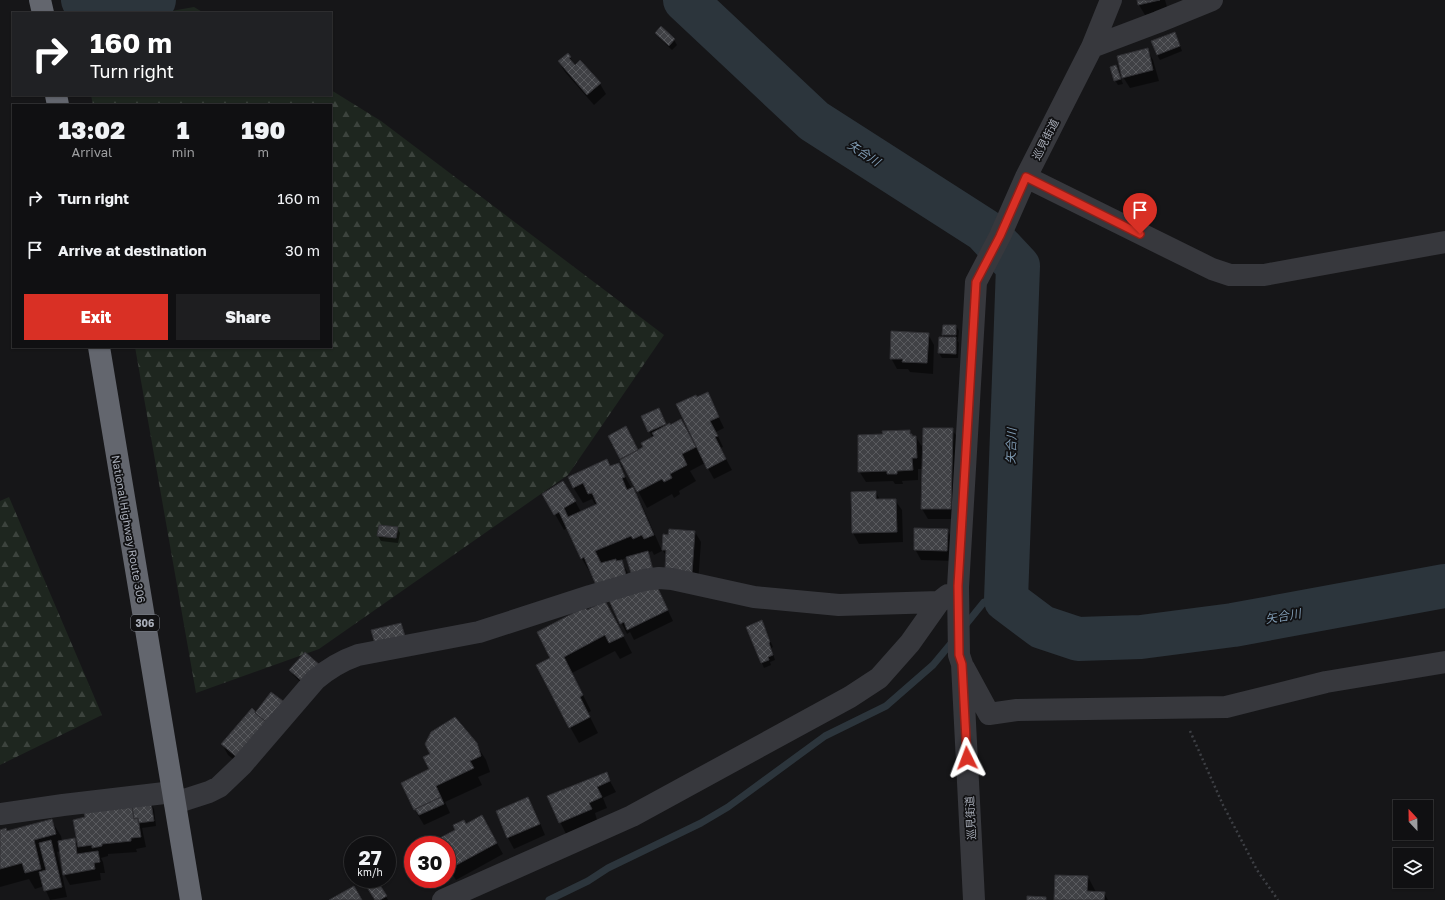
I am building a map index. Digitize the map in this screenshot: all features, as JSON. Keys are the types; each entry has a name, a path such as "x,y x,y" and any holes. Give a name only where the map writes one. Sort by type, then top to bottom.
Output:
{"highway":[{"path":"40,0 43,12"},
{"name":"National Highway Route 306","path":"99,348 191,900"}],"street":[{"name":"巡見街道","path":"974,900 960,660 952,598 976,282 1000,236 1026,177 1092,47 1111,0"},
{"path":"1092,47 1212,0"},
{"path":"1026,177 1212,269 1230,275 1264,275 1445,242"},
{"path":"0,814 64,805 174,798 210,792 219,786 242,765 315,680 328,669 343,660 358,654 479,632 644,580 659,578 672,579 754,597 839,605 952,598"},
{"path":"443,900 632,816 850,697 883,673 952,598"},
{"path":"960,660 990,714 1018,710 1226,708 1326,682 1445,662"}],"path":[{"path":"1180,709 1223,805 1253,863 1278,900"}],"green space":[{"path":"194,7 202,12 166,12"},
{"path":"332,91 381,121 664,335 568,475 319,649 196,693 135,348 332,348 332,104 93,104 91,96 332,96"},
{"path":"9,497 102,715 0,765 0,501"}],"building":[{"path":"1137,0 1160,0 1138,5"},
{"path":"661,26 675,39 669,46 655,33"},
{"path":"1175,32 1180,46 1157,55 1151,41"},
{"path":"1148,48 1153,70 1122,78 1117,56"},
{"path":"568,53 571,57 569,58 575,65 580,60 601,83 587,95 558,61"},
{"path":"1116,65 1121,79 1114,81 1110,67"},
{"path":"943,325 956,325 956,335 942,335"},
{"path":"891,331 929,333 927,363 902,362 903,359 890,359"},
{"path":"939,337 956,337 956,354 938,353"},
{"path":"708,392 719,417 710,421 718,436 715,437 726,459 707,469 676,404 696,395 697,397"},
{"path":"659,408 666,424 648,432 641,416"},
{"path":"681,419 696,447 682,454 687,465 670,474 672,478 664,482 662,479 637,492 620,460 643,447 641,443 654,436 652,433"},
{"path":"626,426 638,450 620,459 608,436"},
{"path":"923,428 953,428 951,509 921,509"},
{"path":"910,430 910,434 912,434 912,436 916,436 917,458 912,458 913,470 897,471 897,474 887,474 887,471 858,472 858,435 883,434 882,431"},
{"path":"607,459 610,466 619,463 625,477 622,478 627,490 633,487 654,535 644,539 642,535 633,539 631,536 595,551 601,563 616,559 616,561 622,560 626,575 596,585 584,557 581,559 559,512 554,515 542,494 563,481 576,501 564,508 568,517 597,504 592,493 588,494 583,483 573,488 568,477"},
{"path":"876,491 876,499 896,499 897,532 852,533 851,492"},
{"path":"379,525 398,527 396,538 377,536"},
{"path":"914,528 948,529 947,551 914,550"},
{"path":"669,529 695,531 692,573 665,570 666,550 662,550 663,534 668,535"},
{"path":"648,551 653,570 632,576 626,557"},
{"path":"655,582 668,610 627,630 624,622 620,624 608,598"},
{"path":"605,601 624,636 609,643 605,635 564,657 583,695 580,697 590,717 569,728 536,665 550,658 537,632 585,607 587,610"},
{"path":"762,620 773,655 768,657 769,660 761,663 746,627"},
{"path":"401,623 405,636 375,644 371,630"},
{"path":"305,652 321,666 305,684 289,670"},
{"path":"271,692 287,704 270,725 255,713"},
{"path":"252,708 255,713 269,724 239,759 221,744"},
{"path":"455,717 477,743 481,756 470,761 474,768 436,786 441,797 414,810 401,783 429,769 423,757 430,754 425,744 431,732"},
{"path":"607,772 610,781 597,787 602,797 589,803 592,809 559,823 547,796"},
{"path":"441,797 444,804 419,815 415,809"},
{"path":"528,797 540,824 507,838 496,811"},
{"path":"151,803 154,821 138,823 138,818 134,819 132,806"},
{"path":"132,806 134,819 138,818 141,837 131,838 131,841 102,844 102,846 92,848 92,845 78,847 73,820 85,817 84,813"},
{"path":"482,815 497,843 456,865 456,836 444,836 455,830 453,825 464,820 466,824"},
{"path":"52,819 56,834 34,840 41,869 25,873 22,863 0,869 0,830 6,828 7,831"},
{"path":"75,838 77,854 98,851 100,862 94,863 95,869 63,875 58,841"},
{"path":"51,840 62,887 44,891 39,872 46,870 39,843"},
{"path":"1055,875 1088,876 1087,891 1105,892 1104,900 1054,900"},
{"path":"350,888 355,888 362,900 329,900"},
{"path":"367,888 382,888 387,896 380,900 375,900"},
{"path":"1027,896 1046,897 1046,900 1027,900"}],"waterway":[{"name":"矢合川","path":"83,0 96,4 130,10 154,0"},
{"name":"矢合川","path":"685,0 814,121 984,230 1018,266 1006,600 1042,627 1078,639 1141,637 1233,625 1445,586"},
{"path":"963,628 984,602 1006,600"},
{"path":"549,900 588,881 608,868 701,823 728,807 825,736 886,706 933,665 953,641"}],"route":[{"path":"967,758 962,664 959,655 958,586 976,282 1000,236 1026,177 1140,234"}]}
